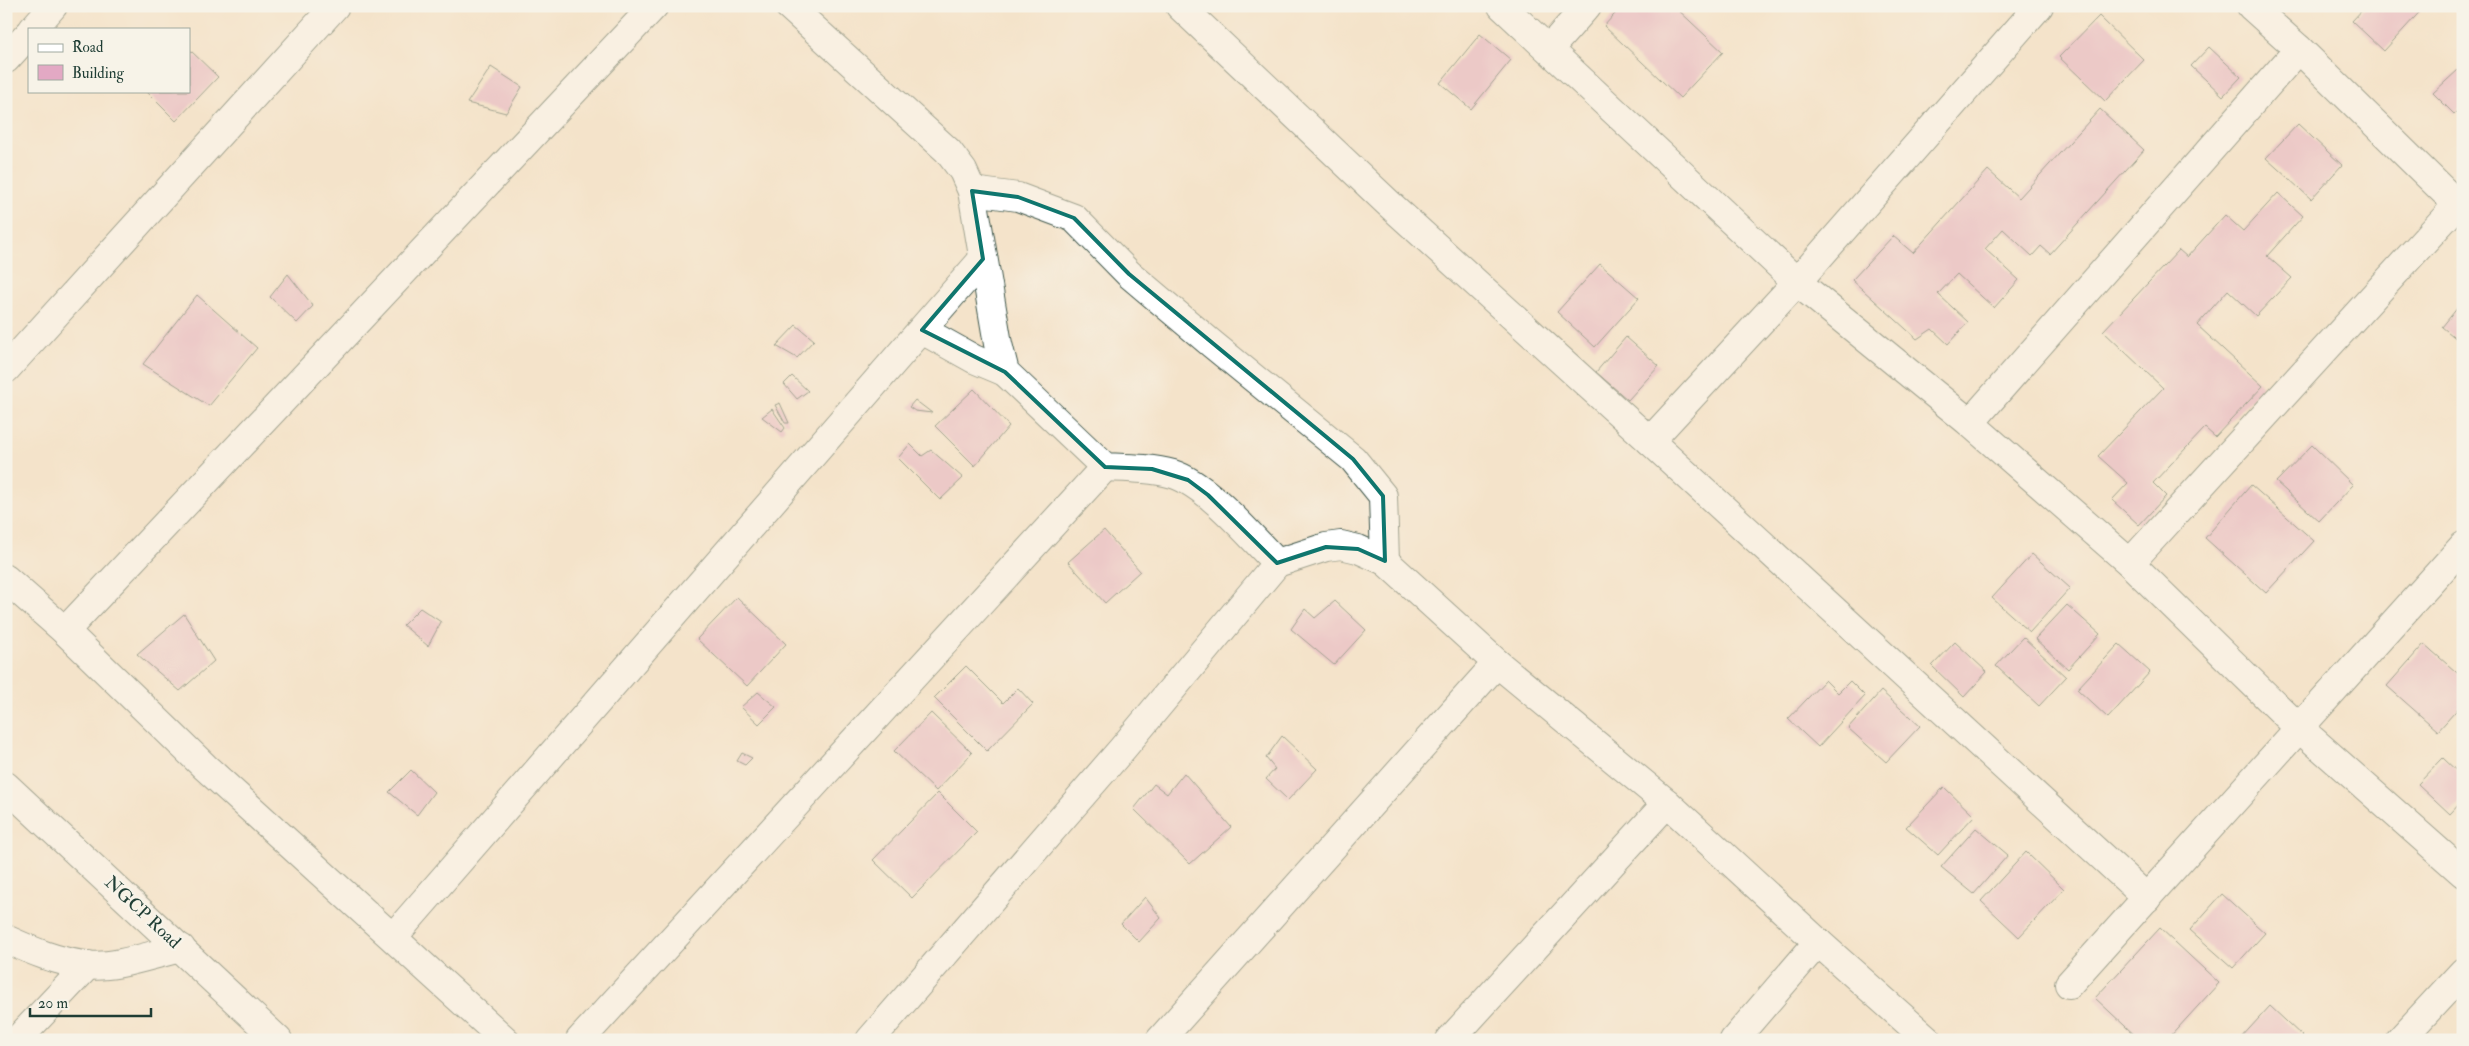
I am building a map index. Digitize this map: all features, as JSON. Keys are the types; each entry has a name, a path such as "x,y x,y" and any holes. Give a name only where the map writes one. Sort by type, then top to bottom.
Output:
{"street":[{"path":"34,28 53,6"},
{"path":"6,369 335,6"},
{"path":"65,631 654,6"},
{"path":"789,6 948,151 963,171 972,191 998,344 1005,372"},
{"path":"1180,6 1387,202 2147,898"},
{"path":"1502,6 1797,282 1970,423 2130,563 2300,728 2463,873"},
{"path":"1550,49 1587,6"},
{"path":"1650,441 1797,282 2039,6"},
{"path":"2130,563 2460,208 2299,49 2251,6"},
{"path":"6,60 28,35"},
{"path":"1970,423 2299,49"},
{"path":"972,191 1018,197 1074,218 1136,280 1353,459 1383,496 1385,560"},
{"path":"392,937 983,259"},
{"path":"922,330 974,359 1005,372 1105,467 1152,469 1188,480 1208,495 1277,563"},
{"path":"580,1040 1105,467"},
{"path":"870,1040 1123,748 1277,563 1326,546 1341,545 1358,549 1385,560 1497,663 1667,803 1928,1040"},
{"path":"2069,984 2463,546"},
{"path":"6,579 65,631 205,767 504,1040"},
{"path":"1160,1040 1497,663"},
{"name":"NGCP Road","path":"6,786 278,1040"},
{"path":"1450,1040 1667,803"},
{"path":"6,939 38,954 88,965 113,964 181,948"},
{"path":"1734,1040 1818,942"},
{"path":"16,1040 88,965"},
{"path":"2400,1040 2463,972"}],"highlighted area":[{"path":"972,191 1018,197 1074,218 1129,274 1353,459 1383,496 1385,561 1358,549 1326,547 1277,563 1208,495 1188,480 1152,469 1105,467 1005,372 922,330 983,259"}],"building":[{"path":"1622,6 1674,6 1723,52 1680,98 1604,26"},
{"path":"2366,6 2425,6 2384,51 2352,21"},
{"path":"2099,16 2144,60 2105,101 2059,57"},
{"path":"1480,34 1511,60 1471,109 1440,83"},
{"path":"2209,47 2241,77 2223,96 2191,66"},
{"path":"190,50 218,77 176,121 147,92 190,92"},
{"path":"491,67 522,87 506,113 467,103"},
{"path":"2459,69 2463,73 2463,105 2454,114 2433,93"},
{"path":"2100,109 2144,150 2050,254 2041,246 2032,256 2003,229 1985,249 2019,280 1994,308 1957,274 1938,294 1968,322 1948,344 1932,329 1917,339 1852,280 1893,236 1913,253 1988,170 2019,198"},
{"path":"2298,124 2342,165 2311,199 2266,158"},
{"path":"2278,193 2303,216 2267,256 2292,278 2256,316 2228,290 2197,325 2263,386 2215,437 2205,428 2153,483 2166,496 2139,525 2112,500 2128,483 2098,456 2163,388 2103,331 2179,250 2187,257 2225,215 2243,231"},
{"path":"1600,264 1639,298 1595,347 1557,312"},
{"path":"288,274 313,306 297,323 270,297"},
{"path":"197,295 257,348 209,406 143,364"},
{"path":"2463,301 2463,344 2442,327"},
{"path":"796,325 814,340 797,358 776,346"},
{"path":"1626,337 1659,366 1628,400 1596,372"},
{"path":"792,376 808,391 797,399 784,384"},
{"path":"974,389 1009,426 975,466 935,426"},
{"path":"915,400 932,413 915,411 909,407"},
{"path":"780,403 789,423 785,423 775,405"},
{"path":"772,409 785,428 782,432 762,417"},
{"path":"910,444 922,456 931,450 963,478 940,500 898,458"},
{"path":"2312,445 2353,485 2319,521 2276,482"},
{"path":"2251,485 2314,541 2266,593 2205,538"},
{"path":"1104,530 1140,571 1105,603 1068,562"},
{"path":"2032,554 2070,588 2030,632 1992,598"},
{"path":"737,597 786,644 747,686 697,639"},
{"path":"1335,601 1366,630 1334,665 1291,629 1305,609 1315,618"},
{"path":"2067,605 2100,634 2068,669 2035,639"},
{"path":"420,608 441,622 428,646 403,625"},
{"path":"184,614 214,661 180,691 137,654"},
{"path":"2023,637 2066,677 2039,706 1996,666"},
{"path":"1955,642 1987,672 1964,697 1932,666"},
{"path":"2119,644 2150,672 2108,718 2077,689"},
{"path":"2424,644 2463,678 2463,703 2438,731 2387,686"},
{"path":"966,666 1003,703 1018,688 1033,704 987,751 934,698"},
{"path":"1825,680 1838,693 1850,681 1865,696 1818,747 1788,719"},
{"path":"1881,691 1920,726 1886,762 1848,728"},
{"path":"758,692 776,707 759,724 741,707"},
{"path":"931,713 972,753 936,791 894,751"},
{"path":"1282,736 1317,769 1288,800 1266,779 1275,769 1266,758"},
{"path":"742,753 752,758 745,765 737,761"},
{"path":"2443,758 2463,777 2463,800 2450,814 2418,784"},
{"path":"411,770 434,792 417,815 389,792"},
{"path":"1184,773 1231,827 1190,864 1134,809 1154,784 1167,794"},
{"path":"1944,787 1974,816 1938,855 1906,827"},
{"path":"938,793 977,832 912,898 873,860"},
{"path":"1976,828 2008,855 1974,894 1941,867"},
{"path":"2026,852 2064,889 2019,937 1981,901"},
{"path":"2222,894 2265,933 2233,968 2190,930"},
{"path":"1145,897 1161,918 1139,942 1121,924"},
{"path":"2160,928 2219,983 2167,1040 2140,1040 2095,998"},
{"path":"2270,1006 2303,1037 2300,1040 2239,1040"}]}
